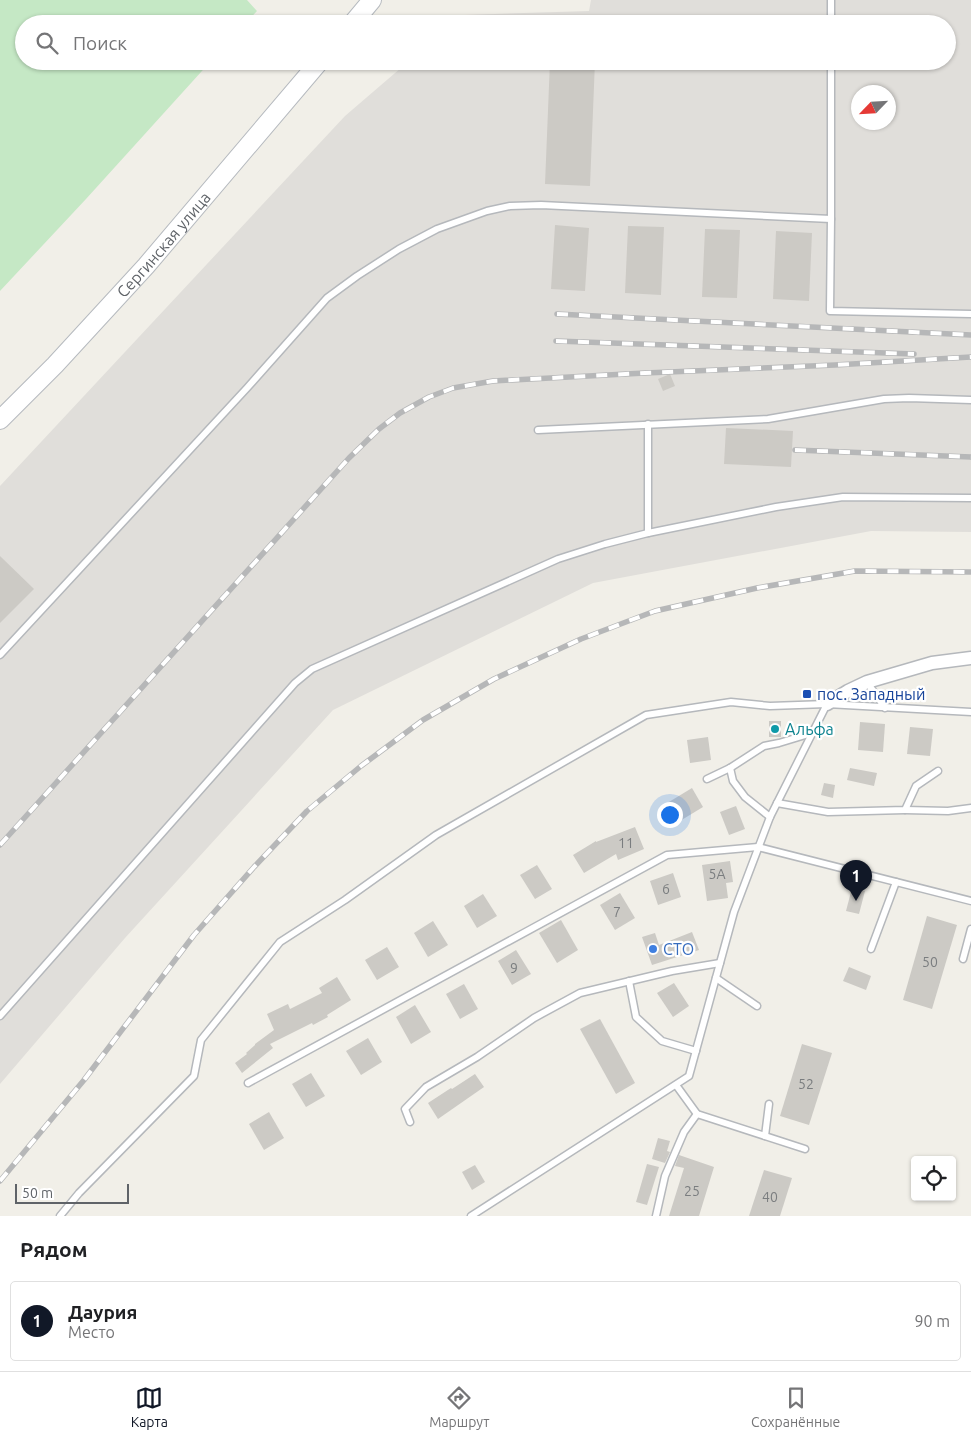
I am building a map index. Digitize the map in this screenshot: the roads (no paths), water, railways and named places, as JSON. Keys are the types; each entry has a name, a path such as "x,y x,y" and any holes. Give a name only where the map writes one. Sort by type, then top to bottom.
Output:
{"main road":[{"path":"360,15 372,0"},
{"name":"Сергинская улица","path":"0,420 55,365 146,266 312,70"}],"street":[{"path":"827,704 867,682 932,663 971,658"}],"lane":[{"path":"830,0 831,15"},
{"path":"831,70 830,311 971,314"},
{"path":"0,655 328,298 391,254 437,229 487,211 510,206 541,205 831,220"},
{"path":"538,430 735,421 768,418 884,399 971,400"},
{"path":"648,424 648,533"},
{"path":"0,1016 295,683 312,669 558,559 605,544 648,533 776,507 843,497 971,498"},
{"path":"867,682 885,708"},
{"path":"60,1216 79,1193 194,1076 201,1040 280,942 345,900 436,835 646,715 731,702 770,706 827,704 971,712"},
{"path":"470,1216 690,1076 734,912 770,817 827,704"},
{"path":"706,779 730,768 764,746 812,733"},
{"path":"730,768 733,781 745,797 770,817"},
{"path":"905,810 916,786 938,771"},
{"path":"777,803 828,812 971,808"},
{"path":"248,1083 667,855 758,847 971,901"},
{"path":"871,949 896,882"},
{"path":"964,959 971,929"},
{"path":"410,1122 405,1109 426,1087 477,1057 534,1018 580,993 672,971 720,963"},
{"path":"716,978 757,1006"},
{"path":"629,981 636,1017 662,1041 696,1051"},
{"path":"676,1085 697,1114 805,1149"},
{"path":"765,1136 769,1104"},
{"path":"656,1216 664,1176 684,1132 697,1114"}],"railway":[{"path":"557,314 971,335"},
{"path":"556,341 914,354"},
{"path":"0,845 349,458 379,429 400,413 429,397 453,388 493,381 971,357"},
{"path":"795,450 971,457"},
{"path":"0,1181 84,1080 194,935 254,867 307,811 361,766 423,720 494,679 581,639 655,611 757,588 855,571 971,572"}],"place":[{"name":"пос. Западный","path":"807,694"},
{"name":"Альфа","path":"775,729"},
{"name":"Даурия","path":"856,901"},
{"name":"СТО","path":"653,949"}]}
